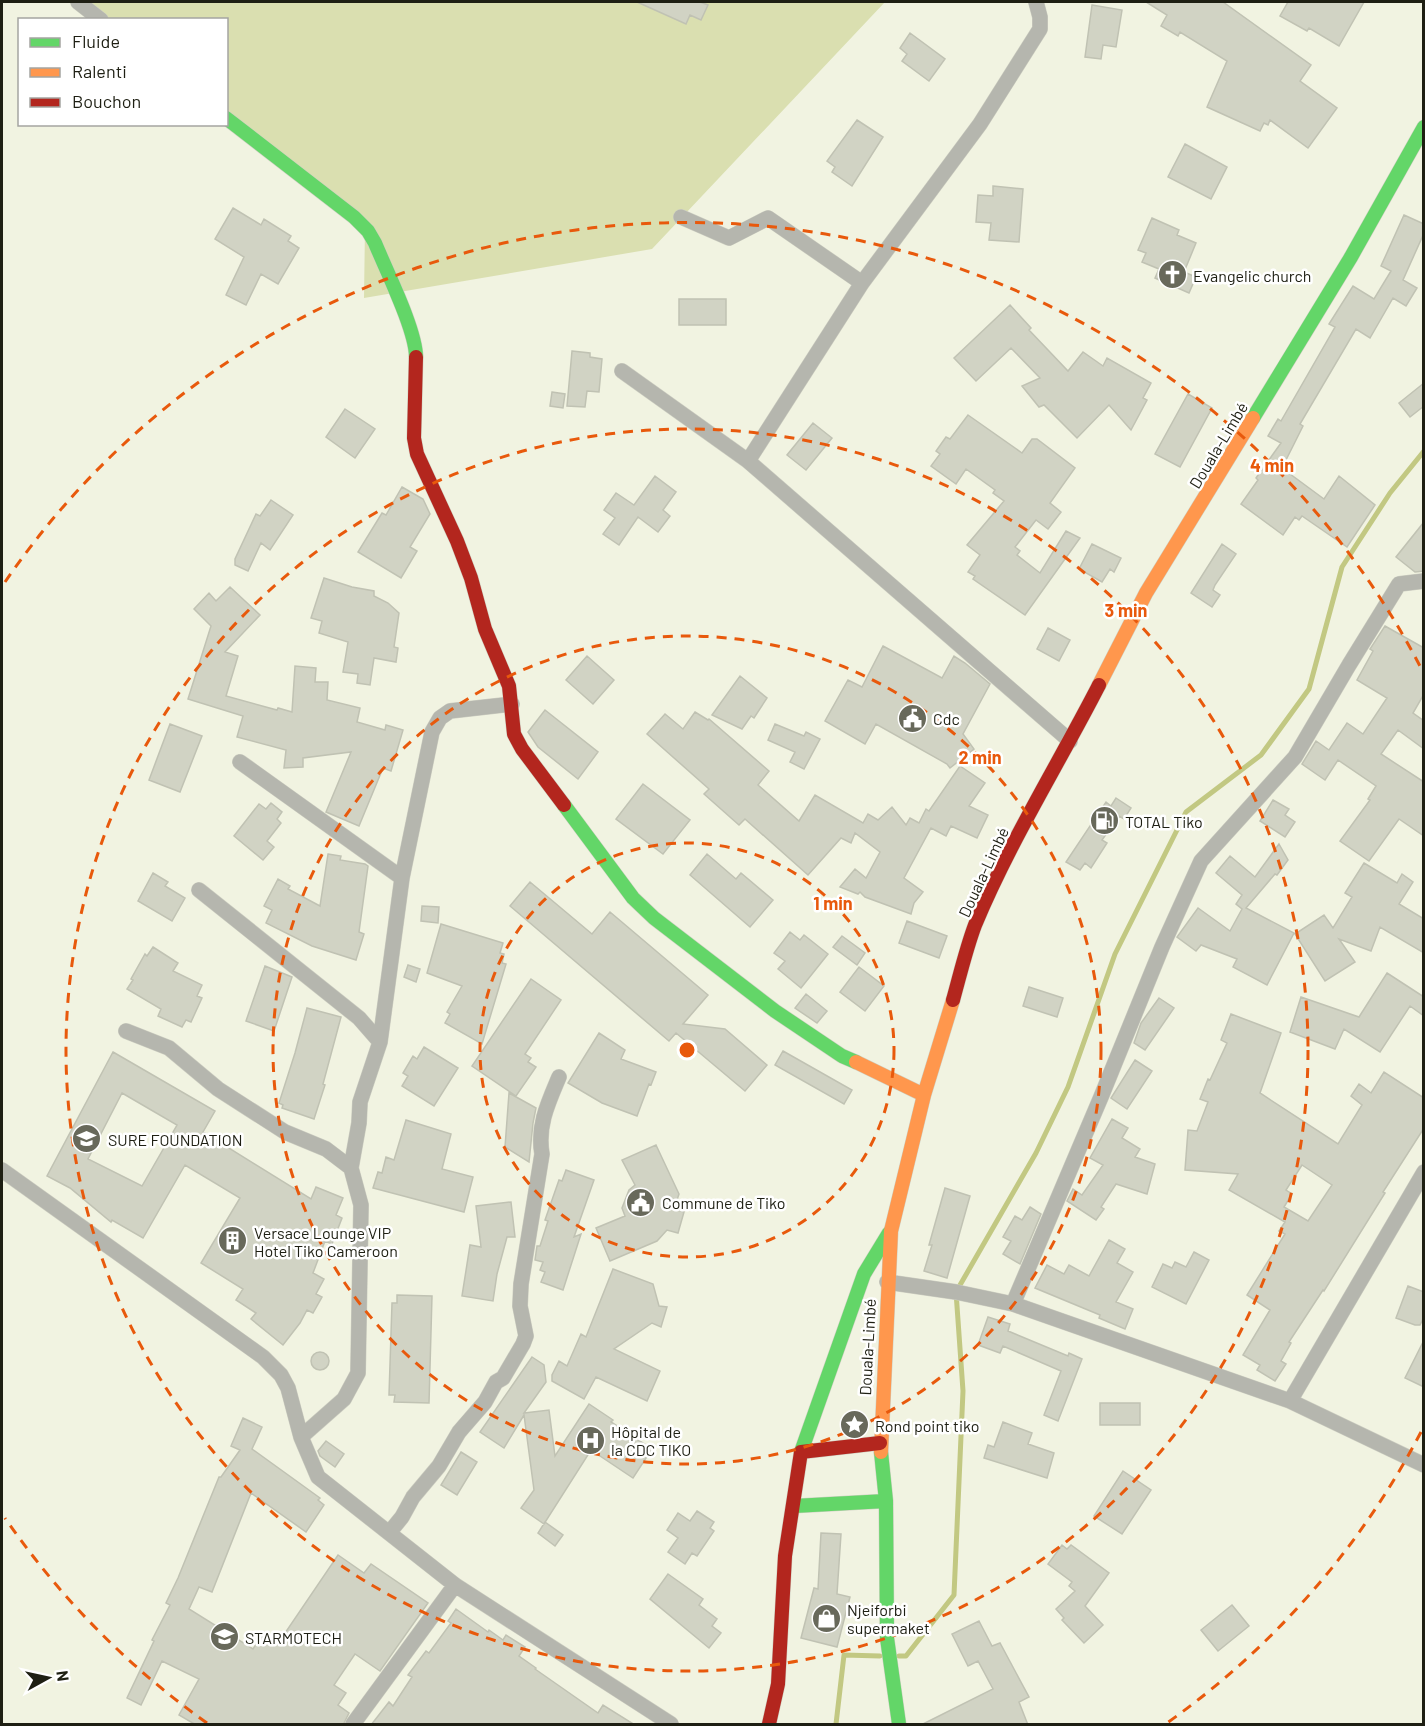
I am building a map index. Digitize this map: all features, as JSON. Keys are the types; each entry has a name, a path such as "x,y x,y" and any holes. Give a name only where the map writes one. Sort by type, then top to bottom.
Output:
{"main road":[{"path":"228,120 354,218 368,231 375,243 416,348 414,438 417,454 457,540 471,578 485,629 509,686 514,734 522,749 616,876 633,898 647,911 775,1011 842,1056 924,1095"},
{"name":"Douala-Limbé","path":"899,1725 887,1638 886,1501 880,1443 891,1231 924,1095 975,926 1034,802 1070,741 1146,594 1351,257 1424,128"},
{"path":"769,1725 778,1684 785,1556 801,1452 864,1274 891,1231"},
{"path":"801,1452 880,1443"},
{"path":"794,1506 886,1501"}],"street":[{"path":"78,2 98,18"},
{"path":"748,461 862,284 980,124 1040,29 1036,2"},
{"path":"681,217 729,237 768,218 862,284"},
{"path":"622,371 748,461 1070,741"},
{"path":"1013,1304 1162,947 1202,861 1296,758 1399,584 1424,581"},
{"path":"301,1437 344,1399 358,1373 361,1205 351,1168 359,1123 360,1102 380,1042 402,878 432,732 440,718 450,711 512,704"},
{"path":"240,762 402,878"},
{"path":"199,890 359,1018 380,1042"},
{"path":"126,1031 169,1048 218,1089 285,1132 326,1149 351,1168"},
{"path":"389,1533 402,1517 413,1497 439,1466 459,1432 485,1402 496,1382 503,1378 526,1336 520,1306 520,1284 542,1154 540,1129 559,1077"},
{"path":"2,1170 263,1357 280,1375 288,1388 301,1437 318,1477 455,1585 671,1725"},
{"path":"1290,1401 1424,1172"},
{"path":"887,1282 956,1292 1013,1304 1290,1401 1424,1465"},
{"path":"353,1725 455,1585"}],"green space":[{"path":"79,2 885,2 652,249 364,298 365,227 228,119 228,18 101,18"}],"building":[{"path":"637,2 700,2 708,5 701,20 690,15 686,24"},
{"path":"1146,2 1223,2 1311,65 1300,81 1337,108 1308,148 1270,120 1268,125 1264,123 1260,131 1207,107 1227,61 1180,32 1178,36 1161,26 1167,15"},
{"path":"1288,2 1364,2 1339,46 1309,28 1307,31 1280,16"},
{"path":"1092,5 1122,10 1116,47 1103,45 1101,59 1085,57"},
{"path":"910,33 945,59 929,81 902,61 907,54 900,48"},
{"path":"857,120 883,137 852,186 832,172 835,167 827,161"},
{"path":"1185,144 1227,167 1211,199 1168,177"},
{"path":"993,186 1023,189 1019,242 989,240 991,223 976,222 978,195 993,196"},
{"path":"233,208 261,225 264,219 291,236 288,241 299,248 278,284 261,274 246,305 226,295 244,257 215,239"},
{"path":"1404,215 1424,224 1424,233 1403,280 1417,288 1406,306 1393,298 1370,338 1356,329 1300,424 1303,426 1282,468 1324,499 1339,476 1375,505 1347,547 1302,516 1299,520 1295,517 1283,535 1241,504 1281,443 1268,436 1278,419 1281,421 1335,327 1329,324 1353,286 1374,299 1391,271 1381,266"},
{"path":"1152,218 1179,230 1177,235 1196,243 1184,272 1196,277 1189,293 1155,278 1159,269 1142,262 1146,253 1138,250"},
{"path":"679,299 726,299 726,325 679,325"},
{"path":"1010,305 1031,328 1029,330 1068,371 1083,352 1103,366 1107,358 1151,383 1143,398 1147,400 1131,430 1109,405 1077,438 1044,405 1039,407 1022,386 1040,378 1011,348 976,381 954,358"},
{"path":"572,351 590,353 590,357 602,359 599,392 587,391 585,407 567,406"},
{"path":"1424,383 1424,406 1410,417 1399,403"},
{"path":"552,392 565,394 563,408 550,406"},
{"path":"1188,394 1212,408 1180,467 1155,454"},
{"path":"345,409 375,429 355,458 326,437"},
{"path":"968,415 1022,453 1032,439 1037,439 1075,468 1050,503 1061,512 1048,529 1036,520 1015,547 1020,551 1017,555 1040,573 1066,531 1080,538 1025,615 973,579 975,576 968,572 980,555 967,545 1004,501 993,493 995,490 966,469 956,484 931,466 940,454 936,451 946,437 950,439"},
{"path":"813,423 832,438 806,470 787,455"},
{"path":"655,476 676,492 663,510 670,516 658,532 638,517 619,545 603,534 615,518 604,510 616,493 634,505"},
{"path":"402,487 423,499 430,514 410,547 417,551 401,578 358,552 382,513 386,515"},
{"path":"271,500 293,515 270,550 261,543 248,571 235,565 235,559 256,514 260,516"},
{"path":"1424,522 1424,571 1415,572 1396,557"},
{"path":"1092,544 1121,558 1114,572 1110,569 1102,582 1079,569"},
{"path":"1222,544 1236,554 1215,585 1213,590 1220,595 1212,607 1191,593"},
{"path":"324,578 374,591 374,596 388,603 399,613 394,647 398,648 396,662 374,658 370,685 357,683 358,674 343,672 348,642 319,633 322,621 311,618"},
{"path":"230,587 260,615 225,652 238,656 226,696 292,712 295,666 316,668 315,682 328,682 327,700 360,708 357,722 385,730 386,725 403,730 391,771 383,768 359,826 326,812 351,752 303,758 303,767 284,768 286,750 237,737 243,716 188,699 211,626 194,609 209,593 216,601"},
{"path":"1385,626 1424,648 1424,694 1413,713 1424,721 1424,749 1398,730 1381,754 1424,782 1424,836 1399,819 1369,861 1340,841 1370,800 1368,799 1376,786 1338,760 1325,780 1302,764 1316,741 1329,750 1347,723 1363,734 1387,698 1357,680 1373,651 1370,649"},
{"path":"1048,628 1070,640 1059,661 1037,649"},
{"path":"883,646 942,678 954,656 990,684 963,734 974,749 950,768 947,764 876,724 865,744 825,721 848,680 862,687"},
{"path":"587,656 614,680 593,704 566,680"},
{"path":"740,676 767,698 754,718 751,716 742,729 712,715"},
{"path":"545,710 598,752 578,779 538,747 528,732"},
{"path":"695,712 709,719 769,771 758,785 799,821 815,795 863,823 868,814 878,820 892,807 906,825 910,818 919,823 926,809 929,811 960,766 985,783 969,806 988,815 977,838 951,826 946,836 931,828 904,878 923,892 914,903 911,914 865,897 860,892 858,894 840,887 855,869 866,878 880,852 855,833 851,843 841,838 808,875 745,819 739,825 704,794 709,789 647,734 665,714 683,729"},
{"path":"170,724 202,736 180,792 149,780"},
{"path":"775,724 804,736 806,732 820,739 804,769 790,762 795,752 768,740"},
{"path":"643,784 690,820 663,854 616,819"},
{"path":"1116,798 1131,808 1124,819 1119,816 1102,840 1107,843 1091,868 1085,863 1080,870 1066,862 1106,802 1111,806"},
{"path":"1273,800 1289,809 1285,815 1295,822 1285,837 1260,821"},
{"path":"271,803 282,812 277,819 281,823 267,841 274,847 263,860 234,836 259,804 266,809"},
{"path":"1279,844 1288,860 1246,908 1294,933 1267,985 1233,967 1237,959 1201,945 1196,951 1177,937 1198,908 1230,931 1242,909 1236,904 1242,895 1216,873 1230,856 1255,877"},
{"path":"328,854 341,856 340,860 368,866 359,932 364,934 356,960 312,946 266,923 272,910 264,906 278,879 290,886 288,889 320,906"},
{"path":"707,854 736,879 741,873 773,900 750,927 690,875"},
{"path":"1364,863 1397,883 1402,874 1413,882 1399,904 1424,919 1424,953 1380,927 1371,951 1339,939 1355,962 1325,981 1295,934 1324,915 1333,928 1352,897 1345,893"},
{"path":"153,873 168,882 165,886 185,898 172,921 138,901"},
{"path":"530,882 592,934 610,912 708,995 683,1024 725,1029 767,1065 745,1091 676,1033 669,1041 510,906"},
{"path":"422,906 439,907 438,923 421,921"},
{"path":"907,921 947,936 939,958 899,943"},
{"path":"441,924 503,943 500,953 504,954 502,963 506,964 482,1044 445,1023 450,1014 447,1012 462,986 427,973"},
{"path":"790,932 800,940 804,935 828,954 801,988 778,969 785,961 774,953"},
{"path":"842,936 865,953 857,965 833,947"},
{"path":"153,947 178,963 173,971 202,985 197,996 202,998 191,1022 186,1020 182,1027 158,1016 161,1009 127,989 145,954 147,956"},
{"path":"408,965 420,969 416,982 404,977"},
{"path":"265,966 292,977 274,1031 246,1021"},
{"path":"859,967 884,986 865,1011 840,992"},
{"path":"1387,973 1424,997 1424,1016 1410,1006 1380,1052 1344,1029 1335,1049 1290,1032 1301,997 1359,1017"},
{"path":"531,979 561,1000 525,1054 531,1058 528,1062 536,1067 516,1096 472,1066"},
{"path":"1029,987 1063,998 1057,1017 1023,1006"},
{"path":"806,994 827,1011 817,1023 795,1008"},
{"path":"1159,998 1174,1008 1145,1050 1134,1043 1141,1023"},
{"path":"307,1008 341,1017 323,1084 325,1085 314,1119 282,1108 283,1105 279,1103"},
{"path":"1231,1014 1281,1033 1260,1093 1338,1144 1362,1105 1351,1096 1359,1084 1371,1093 1384,1072 1424,1098 1424,1128 1324,1291 1289,1342 1291,1343 1281,1361 1286,1364 1275,1381 1257,1370 1260,1365 1243,1355 1270,1310 1247,1295 1285,1234 1279,1231 1285,1222 1229,1190 1238,1174 1185,1170 1188,1130 1197,1131 1208,1102 1200,1099 1227,1043 1221,1040","holes":["1302,1165 1332,1185 1308,1221 1284,1207 1292,1194 1286,1190"]},
{"path":"599,1033 625,1050 621,1059 656,1072 637,1116 602,1103 568,1083"},
{"path":"424,1047 458,1068 434,1106 402,1086 408,1076 403,1073 413,1056 417,1059"},
{"path":"783,1051 852,1090 844,1104 775,1065"},
{"path":"113,1052 215,1111 203,1132 311,1199 316,1187 343,1198 336,1215 342,1218 332,1244 325,1241 313,1273 324,1279 316,1294 322,1297 313,1313 307,1310 283,1345 251,1319 256,1313 236,1300 243,1289 201,1263 240,1198 185,1165 143,1238 112,1220 111,1222 70,1188 47,1176","holes":["122,1093 177,1125 142,1186 88,1159"]},
{"path":"1135,1060 1152,1071 1127,1109 1111,1098"},
{"path":"509,1093 536,1108 529,1162 505,1147"},
{"path":"1112,1119 1128,1128 1122,1138 1140,1149 1135,1157 1155,1164 1147,1194 1116,1184 1101,1207 1104,1209 1096,1220 1067,1201 1073,1189 1082,1195 1103,1165 1090,1158"},
{"path":"406,1120 451,1134 442,1169 473,1177 464,1212 373,1188 378,1172 382,1173 386,1157 394,1160"},
{"path":"656,1145 679,1194 674,1209 684,1212 678,1233 667,1230 657,1241 610,1261 596,1228 625,1216 622,1208 629,1190 635,1185 622,1160"},
{"path":"566,1170 594,1180 574,1237 581,1234 563,1290 541,1282 545,1272 540,1270 543,1262 535,1260 537,1246 540,1246 548,1221 545,1220 559,1180 562,1181"},
{"path":"945,1188 970,1196 947,1278 924,1271"},
{"path":"511,1202 515,1237 507,1237 497,1274 493,1301 462,1296 470,1245 481,1247 476,1206"},
{"path":"1030,1207 1041,1214 1020,1264 1003,1254 1011,1241 1003,1237 1015,1216 1022,1220"},
{"path":"1109,1240 1125,1249 1117,1263 1133,1272 1116,1302 1133,1309 1125,1329 1099,1318 1100,1315 1035,1288 1047,1265 1064,1274 1069,1265 1089,1276"},
{"path":"1194,1252 1209,1260 1186,1304 1152,1287 1163,1264 1172,1268 1175,1262 1186,1267"},
{"path":"613,1269 653,1284 659,1306 667,1307 661,1327 652,1323 614,1349 660,1371 647,1401 596,1377 584,1399 552,1381 552,1375 559,1361 567,1366 581,1334 586,1337"},
{"path":"1408,1286 1424,1292 1424,1317 1420,1325 1396,1318"},
{"path":"397,1295 432,1296 429,1403 394,1402 395,1395 389,1395 392,1303 397,1303"},
{"path":"988,1317 1010,1324 1008,1331 1068,1356 1069,1353 1082,1359 1058,1421 1044,1415 1061,1371 1003,1346 1000,1353 978,1345"},
{"path":"1424,1340 1424,1387 1405,1378"},
{"path":"316,1352 324,1352 329,1357 327,1368 316,1370 311,1365 311,1357"},
{"name":"Hôpital de la CDC TIKO","path":"532,1357 544,1365 546,1382 524,1413 549,1410 555,1456 589,1404 613,1420 611,1422 652,1449 633,1478 591,1450 544,1524 521,1508 534,1490 524,1415 504,1448 480,1432"},
{"path":"1100,1403 1140,1403 1140,1425 1100,1425"},
{"path":"243,1418 262,1427 252,1449 320,1498 318,1500 324,1505 306,1532 251,1493 212,1592 199,1587 189,1609 253,1649 264,1632 279,1642 338,1555 364,1573 371,1564 428,1603 380,1671 355,1654 334,1685 346,1693 338,1705 349,1713 343,1725 196,1725 179,1715 199,1679 162,1661 141,1705 127,1698 170,1605 166,1603 219,1477 240,1450 231,1446"},
{"path":"1003,1422 1032,1433 1028,1444 1054,1453 1047,1478 984,1458 988,1445 994,1447"},
{"path":"326,1441 344,1454 335,1467 320,1456 318,1451"},
{"path":"461,1452 477,1462 457,1495 441,1485"},
{"path":"1123,1471 1151,1490 1122,1534 1094,1516"},
{"path":"697,1511 714,1522 710,1528 714,1531 697,1556 692,1553 685,1564 668,1552 678,1538 667,1530 678,1513 690,1521"},
{"path":"545,1522 563,1535 555,1546 538,1533"},
{"path":"821,1533 841,1534 837,1594 850,1597 837,1647 801,1638 814,1588 818,1589"},
{"path":"1062,1545 1067,1549 1071,1545 1109,1573 1085,1606 1103,1625 1084,1643 1062,1620 1064,1618 1056,1609 1075,1591 1069,1586 1072,1582 1048,1564"},
{"path":"668,1574 703,1599 699,1605 717,1619 712,1626 721,1633 709,1648 650,1599"},
{"path":"1232,1605 1249,1626 1218,1651 1201,1630"},
{"path":"456,1609 488,1632 489,1630 503,1640 506,1635 525,1647 519,1656 598,1713 603,1705 635,1725 371,1725 389,1702 393,1706 412,1677 408,1675 426,1651 429,1653 451,1623 448,1621"},
{"path":"979,1621 992,1646 1000,1643 1029,1697 1019,1702 1028,1725 921,1725 993,1689 978,1661 968,1666 952,1634"}],"waterway":[{"path":"899,1656 906,1656 954,1595 963,1391 956,1292 1036,1153 1068,1087 1115,954 1186,812 1261,755 1309,689 1342,567 1390,493 1424,451"},
{"path":"836,1724 844,1655 880,1656"}],"traffic: fast":[{"path":"228,120 354,217 368,231 406,316 415,345 416,357"},
{"path":"1253,418 1351,257 1424,127"},
{"path":"564,805 633,898 654,918 775,1011 842,1056 856,1062"},
{"path":"801,1452 864,1274 889,1233"},
{"path":"881,1452 886,1501 887,1638 899,1724"},
{"path":"794,1506 886,1501"}],"traffic: slow":[{"path":"1099,685 1146,593 1253,418"},
{"path":"881,1452 891,1231 924,1095 953,1000"},
{"path":"856,1062 924,1095"}],"traffic: jam":[{"path":"416,357 414,438 417,454 457,541 471,578 485,629 509,686 514,734 522,749 564,805"},
{"path":"953,1000 975,925 989,894 1019,833 1099,685"},
{"path":"769,1724 778,1684 785,1556 801,1452 880,1443"}],"place":[{"name":"Evangelic church","path":"1172,275"},
{"name":"Cdc","path":"912,718"},
{"name":"TOTAL Tiko","path":"1104,821"},
{"name":"SURE FOUNDATION","path":"87,1139"},
{"name":"Commune de Tiko","path":"641,1202"},
{"name":"Versace Lounge VIP Hotel Tiko Cameroon","path":"233,1241"},
{"name":"Rond point tiko","path":"854,1425"},
{"name":"Hôpital de la CDC TIKO","path":"590,1440"},
{"name":"Njeiforbi supermaket","path":"826,1618"},
{"name":"STARMOTECH","path":"224,1637"}]}
